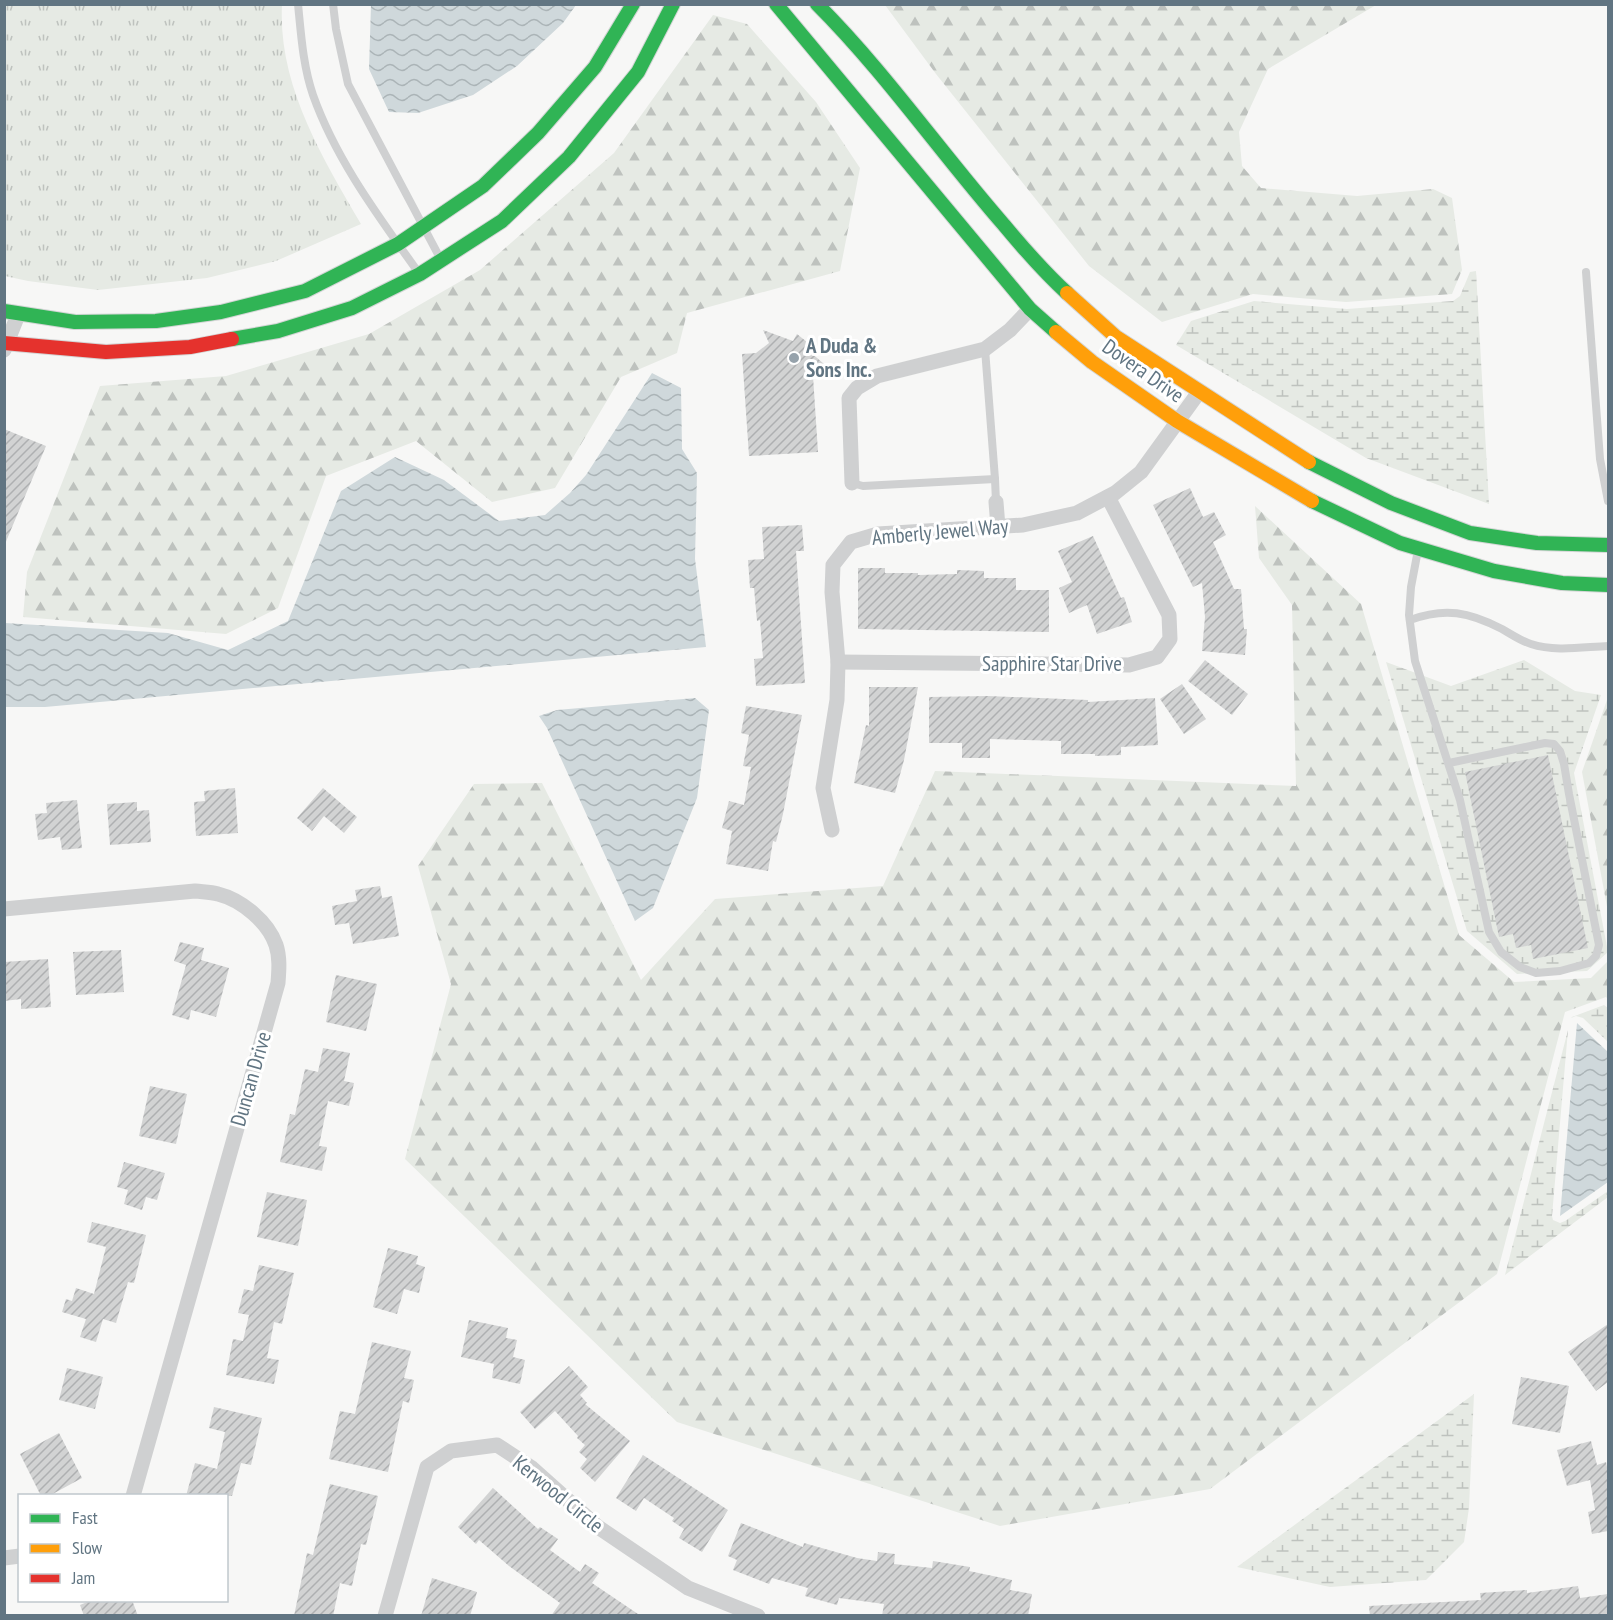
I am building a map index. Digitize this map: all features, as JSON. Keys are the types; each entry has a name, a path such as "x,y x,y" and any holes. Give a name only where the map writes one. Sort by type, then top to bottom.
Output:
{"street":[{"path":"633,4 595,67 538,133 483,186 398,244 305,291 221,312 156,321 75,322 11,313 5,346 106,352 190,347 288,328 352,308 420,274 502,220 569,157 638,72 673,4"},
{"name":"Dovera Drive","path":"776,4 1030,309 1092,362 1177,421 1301,496 1400,543 1494,571 1562,583 1608,585"},
{"name":"Dovera Drive","path":"817,4 845,32 966,181 1048,276 1116,337 1317,467 1391,503 1470,533 1537,543 1608,545"},
{"path":"852,483 849,398 857,388 877,376 985,349 1010,330 1030,309"},
{"name":"Amberly Jewel Way","path":"832,830 823,788 837,700 838,662 832,592 833,564 851,542 878,534 1023,525 1077,513 1108,497 1141,472 1199,392"},
{"name":"Sapphire Star Drive","path":"838,662 1129,665 1157,657 1170,639 1169,615 1108,497"},
{"path":"996,502 998,527"},
{"name":"Duncan Drive","path":"4,909 195,891 219,894 237,902 252,913 265,927 276,945 279,963 278,983 134,1494"},
{"name":"Kerwood Circle","path":"384,1616 427,1467 451,1451 497,1445 532,1468 598,1527 688,1588 758,1616"}],"lane":[{"path":"298,4 302,45 313,94 337,150 420,274"},
{"path":"333,4 348,84 441,260"},
{"path":"1586,272 1608,501"},
{"path":"985,349 996,502"},
{"path":"852,483 862,486 995,479"},
{"path":"1418,548 1410,587 1410,620 1415,661 1460,800 1489,932 1501,952 1520,966 1536,973 1560,971 1589,963 1596,956 1599,945 1560,751 1554,744 1545,744 1449,763"},
{"path":"1410,620 1426,614 1460,613 1490,623 1529,644 1546,648 1608,646"}],"green space":[{"path":"5,4 282,5 287,64 295,92 318,146 361,224 276,261 207,278 98,290 5,276"},
{"path":"885,5 1376,5 1268,69 1239,132 1242,166 1261,188 1357,196 1433,189 1452,198 1462,270 1452,294 1346,302 1253,294 1162,322 1089,266 936,74"},
{"path":"713,15 747,24 816,102 860,168 840,271 687,313 677,353 621,377 555,488 492,502 416,441 326,476 278,608 226,634 23,617 27,572 100,386 226,376 369,334 480,270 614,153"},
{"path":"1476,271 1489,504 1366,458 1176,345 1191,321 1254,301 1347,309 1453,301 1460,296 1470,272"},
{"path":"1255,506 1361,604 1459,935 1514,982 1591,978 1608,961 1608,999 1606,997 1565,1012 1497,1274 1210,1489 1000,1526 677,1422 405,1159 451,984 418,866 474,784 542,783 641,980 715,899 883,886 935,771 1296,786 1292,605 1259,558"},
{"path":"1524,660 1575,691 1601,695 1574,773 1608,952 1587,971 1517,974 1467,931 1386,662 1451,686"},
{"path":"1608,697 1608,912 1582,772"},
{"path":"1604,1005 1608,1008 1608,1042 1583,1018 1576,1016 1571,1018 1572,1017"},
{"path":"1568,1030 1553,1220 1560,1223 1565,1221 1608,1191 1608,1197 1505,1275"},
{"path":"1474,1394 1469,1508 1464,1542 1426,1580 1330,1587 1237,1567"}],"water":[{"path":"371,4 576,5 563,23 517,66 473,95 418,113 389,112 369,69"},
{"path":"652,373 681,388 682,449 697,473 695,559 706,647 45,707 5,707 5,623 168,633 228,650 288,621 341,491 395,457 444,480 499,521 545,515 586,475"},
{"path":"695,698 709,710 697,798 653,908 635,921 547,728 539,716 557,710"},
{"path":"1577,1023 1608,1052 1608,1182 1560,1216"}],"building":[{"path":"763,330 793,341 797,334 812,346 809,351 824,364 832,378 813,376 818,452 749,456 742,354 756,353 769,343"},
{"path":"4,429 46,446 5,544 4,544"},
{"path":"1190,488 1203,517 1214,512 1226,535 1213,542 1234,589 1241,589 1244,629 1247,629 1245,655 1202,651 1205,617 1202,583 1193,587 1153,505"},
{"path":"802,525 804,551 796,551 805,683 756,686 754,659 763,658 760,620 757,621 754,588 750,588 748,560 764,559 762,527"},
{"path":"1093,536 1121,598 1124,597 1132,622 1097,634 1087,605 1069,613 1059,588 1072,582 1058,551"},
{"path":"858,568 885,568 885,573 918,573 918,575 957,574 957,570 984,571 984,578 1016,578 1016,590 1049,590 1049,632 858,629"},
{"path":"1205,660 1248,694 1232,715 1188,681"},
{"path":"1182,684 1206,719 1184,734 1160,699"},
{"path":"869,687 918,687 895,793 854,783 866,725 869,726"},
{"path":"988,696 1088,700 1088,702 1155,698 1158,745 1121,747 1121,755 1095,756 1095,754 1061,754 1061,741 990,739 990,758 962,758 962,743 929,743 929,697"},
{"path":"746,706 802,715 783,814 776,842 773,841 768,871 726,864 732,831 722,828 729,801 744,805 751,767 743,766 749,735 741,733"},
{"path":"1548,755 1588,948 1533,959 1531,945 1516,948 1513,934 1499,937 1465,772"},
{"path":"235,788 238,833 196,836 194,802 205,801 204,791"},
{"path":"323,788 357,817 344,833 324,816 312,831 297,818"},
{"path":"77,800 82,848 62,850 60,837 38,840 35,814 47,813 46,803"},
{"path":"137,802 137,811 149,810 151,842 110,845 107,804"},
{"path":"380,886 382,898 392,896 399,936 353,944 349,923 335,925 332,906 357,901 355,890"},
{"path":"180,942 204,948 201,960 229,968 216,1017 191,1010 189,1020 172,1015 186,965 174,961"},
{"path":"121,950 124,992 76,995 73,952"},
{"path":"48,959 51,1007 21,1009 21,999 4,1001 4,962"},
{"path":"336,975 377,984 366,1031 326,1022"},
{"path":"323,1048 350,1053 344,1081 354,1083 349,1106 328,1101 319,1146 327,1147 322,1171 280,1162 290,1114 295,1115 305,1069 318,1072"},
{"path":"150,1086 187,1094 176,1144 139,1136"},
{"path":"124,1162 165,1173 157,1200 146,1197 142,1210 124,1204 128,1190 117,1187"},
{"path":"267,1192 307,1200 298,1246 257,1237"},
{"path":"92,1222 146,1235 134,1283 128,1282 116,1323 103,1319 96,1342 80,1337 86,1319 62,1312 66,1299 72,1301 76,1288 94,1294 106,1247 87,1242"},
{"path":"388,1248 418,1256 416,1264 425,1267 419,1293 404,1289 397,1314 373,1307"},
{"path":"259,1265 294,1273 282,1324 274,1322 267,1358 279,1360 274,1384 226,1375 233,1339 243,1341 249,1315 238,1313 244,1289 253,1291"},
{"path":"469,1320 508,1328 506,1338 517,1340 513,1357 525,1360 520,1384 492,1378 494,1364 461,1357"},
{"path":"1608,1324 1608,1382 1596,1391 1568,1352"},
{"path":"372,1342 411,1351 404,1378 414,1380 409,1403 403,1401 388,1472 329,1459 340,1411 355,1414"},
{"path":"569,1366 588,1387 580,1395 587,1403 585,1404 630,1441 595,1482 580,1468 587,1459 579,1452 585,1445 555,1411 535,1429 520,1412"},
{"path":"67,1368 103,1377 95,1409 59,1400"},
{"path":"1521,1377 1569,1386 1560,1433 1512,1424"},
{"path":"214,1407 262,1418 251,1465 241,1463 232,1496 228,1494 187,1494 195,1463 217,1469 225,1432 209,1428"},
{"path":"59,1433 82,1478 53,1494 40,1494 20,1454"},
{"path":"1591,1441 1597,1465 1606,1462 1608,1472 1608,1531 1592,1534 1588,1512 1595,1510 1590,1480 1567,1486 1557,1450"},
{"path":"643,1455 728,1510 702,1552 679,1538 684,1529 672,1521 674,1518 644,1498 636,1511 616,1498"},
{"path":"330,1484 378,1496 366,1545 361,1544 352,1586 340,1583 333,1616 294,1616 307,1553 313,1555"},
{"path":"493,1488 538,1529 540,1527 558,1539 550,1550 580,1572 585,1564 599,1573 592,1583 641,1616 551,1616 560,1603 509,1566 479,1540 476,1544 458,1527"},
{"path":"741,1523 803,1547 804,1543 857,1558 877,1561 878,1552 895,1554 894,1564 932,1568 933,1561 970,1567 969,1571 1012,1580 1010,1590 1032,1594 1028,1616 882,1616 884,1604 839,1598 837,1605 805,1596 808,1588 772,1578 769,1584 733,1570 737,1560 728,1556"},
{"path":"432,1578 477,1592 470,1616 421,1616"},
{"path":"1578,1586 1580,1598 1608,1594 1608,1616 1370,1616 1369,1606 1481,1600 1480,1593 1527,1590 1527,1593"},
{"path":"87,1602 133,1602 138,1616 84,1616 80,1605"}],"traffic: fast":[{"path":"4,311 75,322 156,321 221,312 305,291 398,244 483,186 538,133 595,67 633,4"},
{"path":"232,339 278,331 352,308 420,274 502,221 569,157 638,72 673,4"},
{"path":"776,4 1030,309 1056,332"},
{"path":"817,4 866,57 1019,243 1067,293"},
{"path":"1309,462 1391,503 1470,533 1537,543 1608,545"},
{"path":"1312,501 1400,543 1494,571 1562,583 1608,585"}],"traffic: slow":[{"path":"1067,293 1116,337 1309,462"},
{"path":"1056,332 1092,362 1177,421 1312,501"}],"traffic: jam":[{"path":"4,343 106,352 190,347 232,339"}],"place":[{"name":"A Duda & Sons Inc.","path":"794,358"}]}
